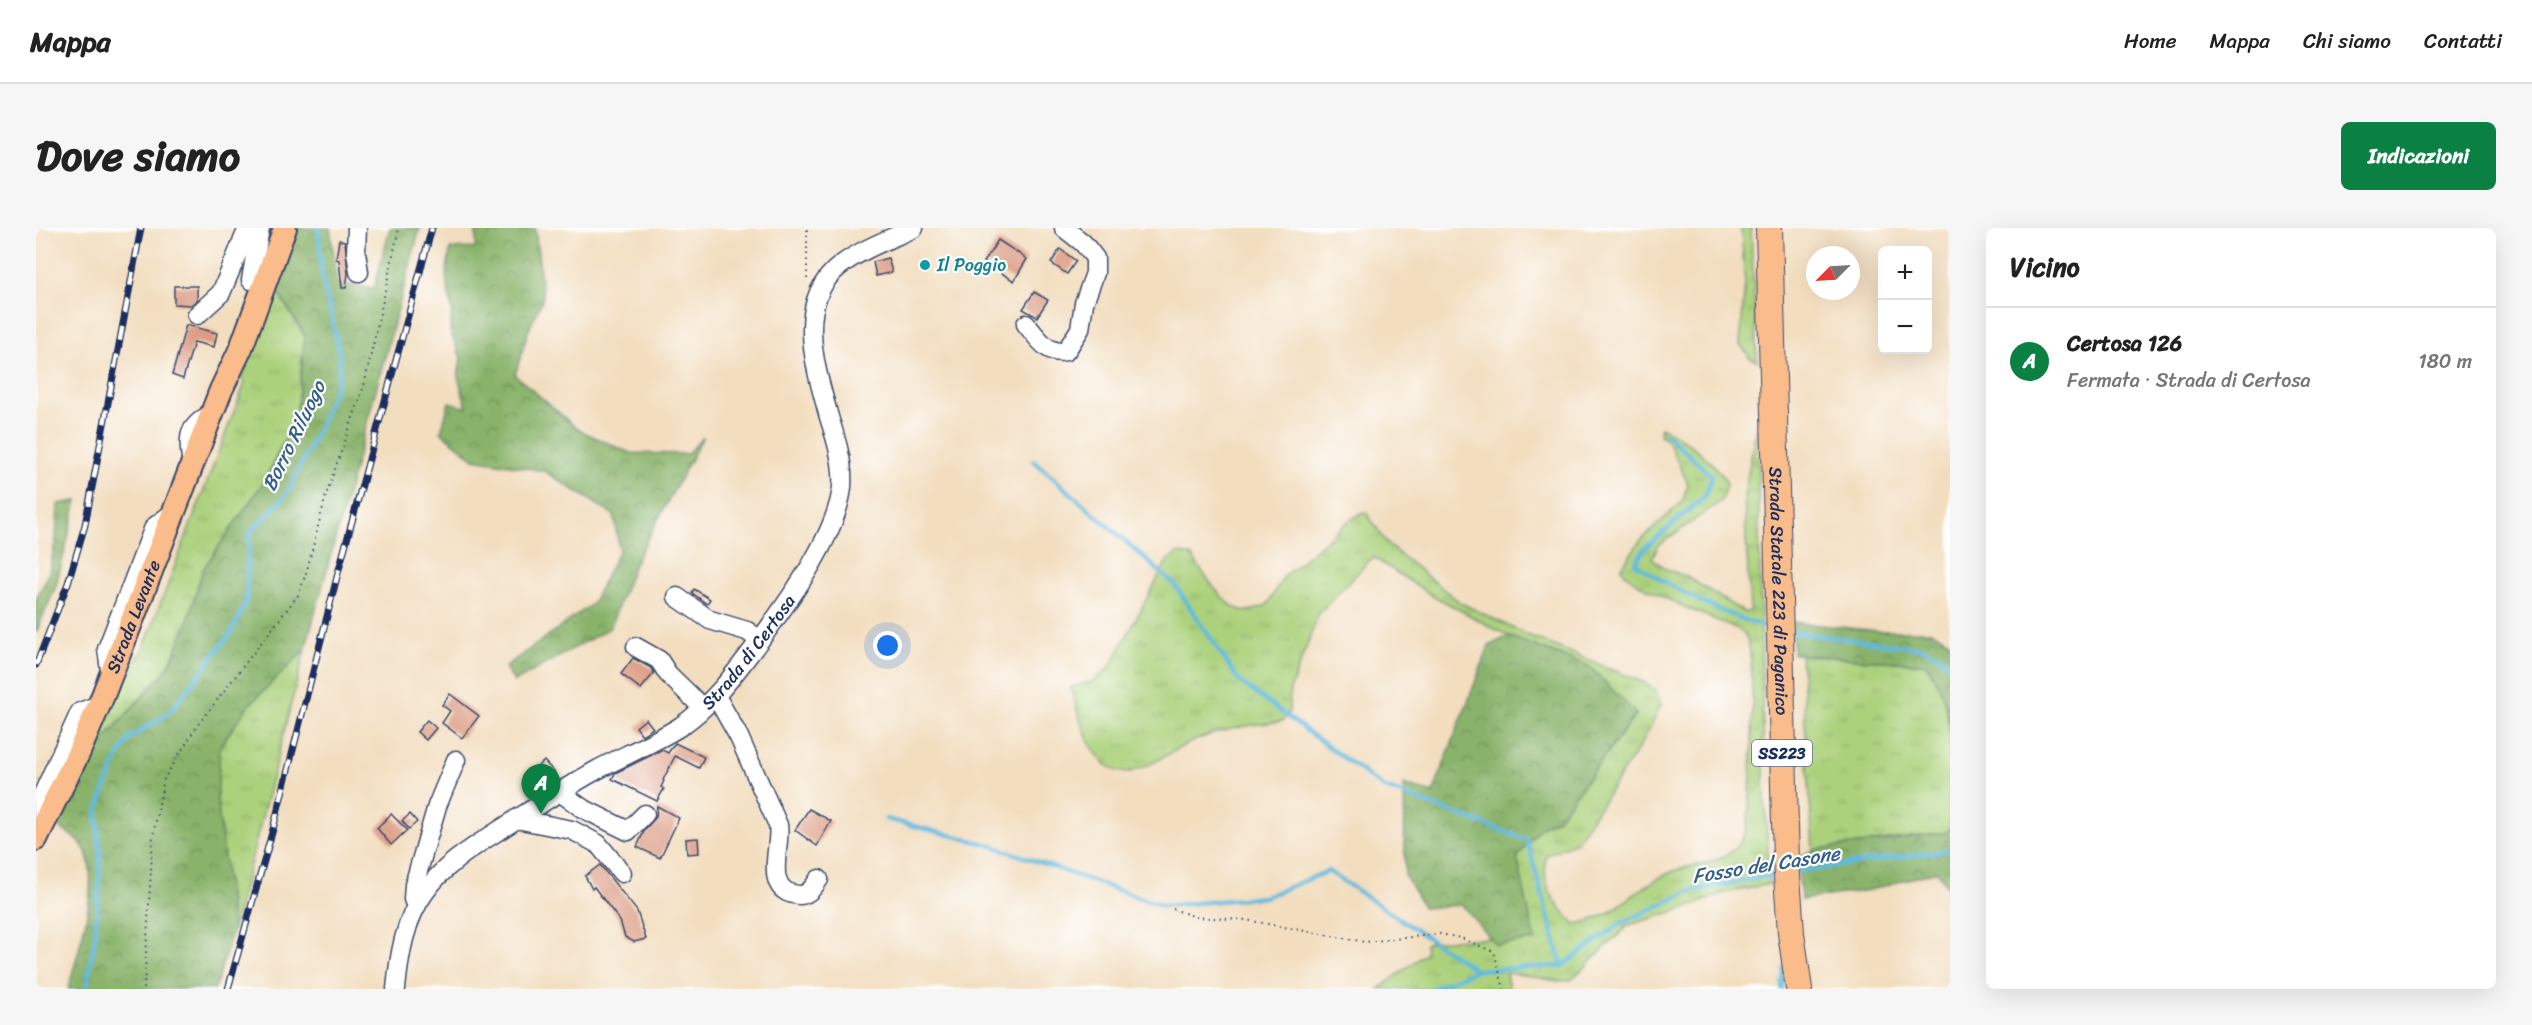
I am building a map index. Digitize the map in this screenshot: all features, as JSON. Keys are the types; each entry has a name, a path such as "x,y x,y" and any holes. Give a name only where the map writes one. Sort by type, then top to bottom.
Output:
{"highway":[{"name":"Strada Statale 223 di Paganico","path":"1769,228 1786,861 1790,923 1799,989"}],"main road":[{"name":"Strada Levante","path":"40,833 111,677 176,510 221,390 250,280 270,228"},
{"name":"Strada Levante","path":"221,390 241,348 285,228"}],"street":[{"path":"197,315 221,293 248,228"},
{"path":"250,280 261,228"},
{"path":"357,228 356,252 359,272"},
{"name":"Strada di Certosa","path":"396,989 405,935 416,906 433,881 450,865 516,819 592,772 674,730 709,702 760,640 820,549 834,518 841,495 839,453 820,385 813,346 812,320 815,299 826,279 843,263 914,228"},
{"path":"1026,324 1051,351 1061,353 1066,351 1080,329 1084,303 1095,273 1095,258 1083,243 1064,228"},
{"path":"677,597 710,620 747,631 760,640"},
{"path":"636,647 659,660 668,674 709,702 739,737 778,825 780,836 774,868 785,891 802,895 810,892 819,879"},
{"path":"416,906 414,885 437,806 456,760"},
{"path":"561,793 582,808 628,831 645,814"},
{"path":"516,819 572,830 598,844 622,873"}],"path":[{"path":"144,989 152,842 164,779 197,726 299,594 326,495 364,386 399,228"},
{"path":"807,228 807,279"},
{"path":"1173,909 1196,916 1246,920 1365,942 1440,934 1461,938 1494,952 1504,989"}],"green space":[{"path":"297,228 330,228 338,284 374,288 390,228 420,228 305,650 249,705 220,746 217,800 233,930 215,989 68,989 87,916 90,875 88,858 82,845 56,825 92,753 168,668 187,624 203,569 263,483 296,418 305,336 275,288"},
{"path":"476,228 535,228 543,298 528,332 515,375 579,430 630,453 687,454 703,437 635,562 610,628 514,682 505,667 592,604 619,550 614,515 544,471 474,459 441,432 449,402 467,408 458,377 461,358 450,331 452,311 446,277 450,249 476,248"},
{"path":"1741,228 1751,228 1757,361 1750,358 1740,344 1745,283"},
{"path":"275,288 305,336 296,418 263,483 203,569 187,624 168,668 92,752 129,668 142,652 245,383 241,379"},
{"path":"1757,421 1764,784 1770,884 1721,894 1692,906 1629,925 1571,980 1558,981 1510,973 1506,974 1509,989 1379,989 1426,953 1425,944 1431,942 1490,938 1497,945 1534,939 1517,858 1539,828 1558,818 1636,715 1508,636 1428,593 1373,557 1319,613 1290,690 1289,711 1283,721 1212,734 1136,770 1122,772 1110,767 1091,745 1078,714 1071,687 1094,681 1110,667 1167,561 1179,553 1191,556 1209,581 1231,605 1239,610 1253,610 1267,605 1284,576 1351,519 1366,512 1388,545 1461,603 1525,634 1645,683 1656,691 1661,705 1644,740 1576,842 1546,855 1547,885 1555,901 1575,924 1603,915 1661,877 1731,852 1745,832 1750,793 1752,733 1750,652 1747,639 1738,629 1640,585 1621,568 1640,541 1682,502 1688,484 1669,443 1660,434 1661,427 1698,451 1727,483 1721,501 1658,546 1652,558 1664,568 1689,578 1745,613 1750,610 1744,497"},
{"path":"77,501 56,586 36,633 36,599 48,576 56,539 58,504"},
{"path":"1792,622 1879,631 1933,631 1950,642 1950,738 1944,699 1937,681 1926,664 1793,654"},
{"path":"1508,636 1589,666 1636,714 1558,818 1539,828 1517,858 1535,940 1496,945 1462,905 1424,908 1405,876 1404,785 1433,793 1489,646"},
{"path":"305,650 233,930 217,800 220,746 249,705"},
{"path":"1801,655 1926,664 1939,683 1949,717 1950,828 1944,833 1813,850"},
{"path":"1950,828 1950,891 1937,871 1870,890 1801,900 1797,858 1813,850 1944,833"}],"building":[{"path":"339,240 345,241 348,274 346,288 342,288 339,260 336,259"},
{"path":"998,240 1027,259 1014,281 984,262"},
{"path":"1060,249 1076,261 1067,274 1051,263"},
{"path":"888,258 892,272 876,276 873,262"},
{"path":"174,286 197,286 197,300 191,305 174,304"},
{"path":"1034,292 1048,300 1037,317 1023,309"},
{"path":"186,325 217,333 214,347 194,342 183,379 172,375"},
{"path":"694,589 710,599 707,604 692,593"},
{"path":"633,658 651,668 654,673 641,689 621,674"},
{"path":"450,694 479,716 462,738 442,723 450,711 442,705"},
{"path":"646,719 653,728 642,735 636,727"},
{"path":"427,720 436,728 426,740 417,732"},
{"path":"675,743 704,757 699,768 675,756 663,780 661,787 664,789 657,801 612,779 615,773 662,750 668,753"},
{"path":"544,761 555,773 539,788 527,776"},
{"path":"657,806 679,818 660,858 637,847 645,829 656,817"},
{"path":"809,809 831,821 817,846 795,830"},
{"path":"391,814 407,830 391,845 377,828"},
{"path":"410,814 417,822 409,829 402,821"},
{"path":"698,838 699,853 687,854 686,839"},
{"path":"600,865 637,911 646,939 634,942 625,937 620,921 594,887 592,889 585,876"}],"waterway":[{"name":"Borro Riluogo","path":"86,989 95,937 99,885 100,854 97,814 104,791 119,755 130,738 170,712 231,633 246,602 249,533 280,502 292,484 338,380 340,356 322,275 318,228"},
{"path":"1666,434 1712,476 1705,496 1645,548 1635,563 1701,601 1736,617 1772,629"},
{"path":"1033,460 1175,585 1239,681 1383,787 1527,840 1562,966"},
{"path":"1789,632 1923,648 1941,657 1950,666"},
{"path":"886,819 990,845 1163,906 1265,897 1328,871 1476,970"},
{"name":"Fosso del Casone","path":"1794,872 1950,850"},
{"name":"Fosso del Casone","path":"1431,989 1476,970 1562,966 1621,923 1691,891 1780,874"},
{"path":"1782,989 1784,968"}],"railway":[{"path":"36,665 68,583 85,525 141,228"},
{"path":"228,989 273,829 338,573 432,228"}],"place":[{"name":"Il Poggio","path":"925,265"},
{"name":"Certosa 126","path":"541,814"}]}
